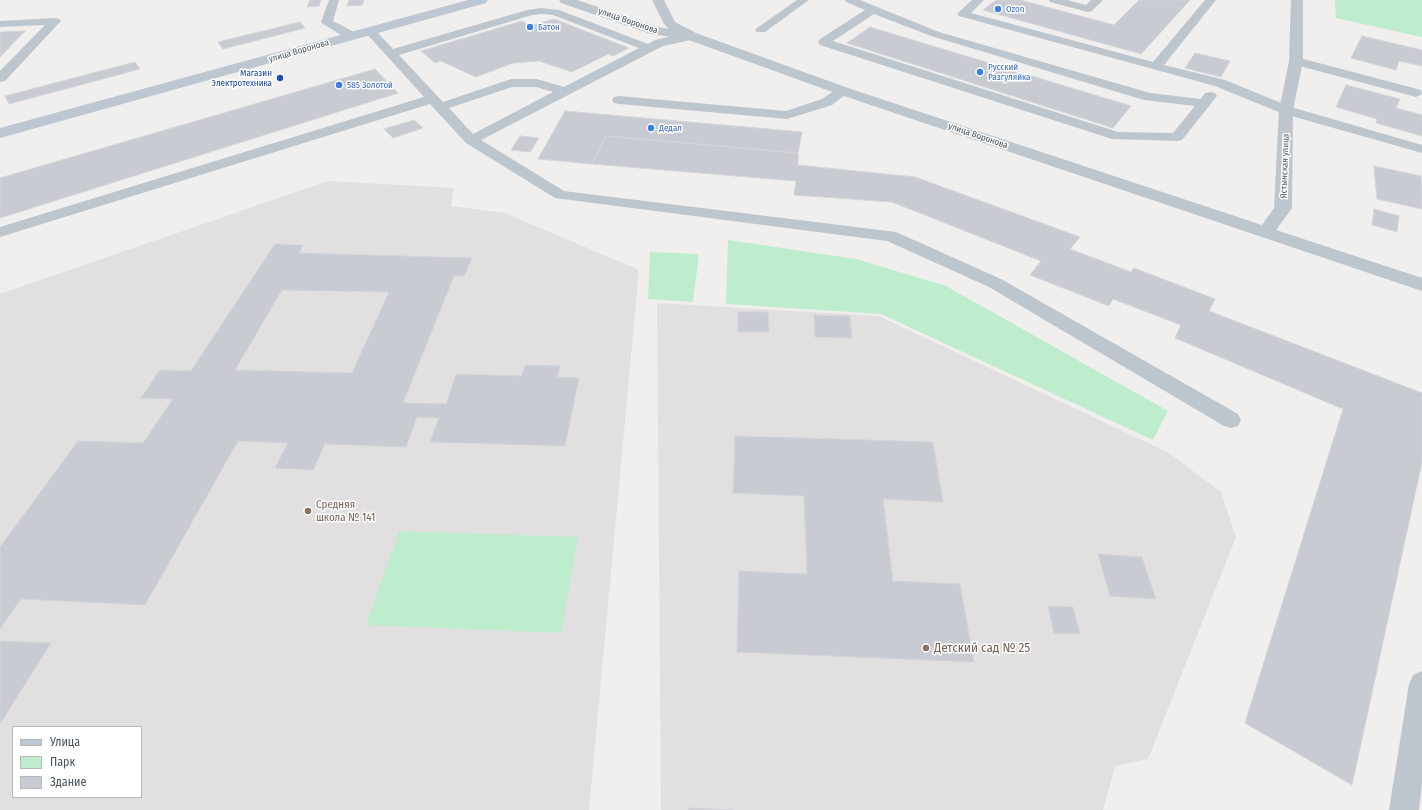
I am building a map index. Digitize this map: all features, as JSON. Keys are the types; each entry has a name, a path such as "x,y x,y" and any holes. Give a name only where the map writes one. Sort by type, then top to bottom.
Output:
{"main road":[{"name":"улица Воронова","path":"0,133 482,0"}],"street":[{"name":"улица Воронова","path":"565,0 656,31 691,36"},
{"name":"улица Воронова","path":"658,0 670,24 691,36 843,91 1265,233"},
{"name":"Ястынская улица","path":"1265,233 1284,208 1286,110 1296,61 1298,0"},
{"path":"1265,233 1422,285"}],"lane":[{"path":"334,0 327,22 352,36"},
{"path":"761,30 804,0"},
{"path":"850,0 935,34 1149,97 1205,103"},
{"path":"935,34 963,14 979,0"},
{"path":"1054,0 1088,8 1098,0"},
{"path":"1156,67 1212,0"},
{"path":"872,10 824,42 1117,136 1177,137 1220,83"},
{"path":"391,53 531,12 541,11 555,12 649,48"},
{"path":"963,14 1220,83 1286,110 1422,150"},
{"path":"0,24 55,21 0,78"},
{"path":"370,31 471,140 560,195 890,236 994,283 1232,420"},
{"path":"471,140 649,48 691,36"},
{"path":"1296,61 1420,94"},
{"path":"0,232 436,103 511,83 537,83 566,92"},
{"path":"619,100 787,115 826,102 843,91"},
{"path":"1404,810 1422,684"}],"shaded area":[{"name":"Средняя школа № 141","path":"328,181 454,188 451,206 505,213 639,270 589,810 0,810 0,294"},
{"name":"Детский сад № 25","path":"657,303 879,316 1169,453 1221,492 1236,537 1148,759 1115,766 1103,810 661,810"}],"green space":[{"path":"1335,0 1422,0 1422,37 1336,18"},
{"path":"728,240 856,259 946,286 1168,411 1153,440 881,314 726,304"},
{"path":"650,252 699,254 693,302 648,299"},
{"path":"399,531 578,537 561,633 366,625"}],"building":[{"path":"310,0 321,0 319,6 307,7"},
{"path":"349,0 364,0 362,5 347,6"},
{"path":"996,0 1020,0 1114,25 1139,0 1190,0 1141,54 983,10"},
{"path":"554,19 629,48 613,56 608,54 572,72 539,61 513,63 476,77 441,61 435,63 421,51 522,21 530,26"},
{"path":"300,22 305,28 223,49 218,42"},
{"path":"870,27 1131,106 1113,128 847,43"},
{"path":"25,31 0,57 0,32"},
{"path":"1362,36 1422,50 1422,66 1399,61 1396,70 1351,58"},
{"path":"1195,53 1230,61 1221,77 1185,68"},
{"path":"135,62 140,69 9,104 5,96"},
{"path":"375,69 398,93 0,218 0,178"},
{"path":"1346,85 1400,99 1396,108 1422,115 1422,136 1376,123 1377,119 1336,107"},
{"path":"565,111 802,132 798,153 606,136 592,164 538,159"},
{"path":"414,120 423,128 393,138 384,129"},
{"path":"520,136 539,138 530,152 511,150"},
{"path":"606,136 798,153 798,165 915,177 1080,237 1070,249 1131,272 1134,268 1215,299 1209,311 1422,393 1422,462 1352,785 1245,723 1343,409 1175,338 1181,325 1113,299 1109,306 1030,275 1041,261 892,202 794,195 796,181 592,164"},
{"path":"1374,166 1421,176 1422,209 1377,199"},
{"path":"1374,209 1399,216 1397,232 1372,225"},
{"path":"275,244 303,245 299,253 472,258 464,276 454,276 403,403 446,404 456,374 522,376 525,365 560,366 557,377 579,378 565,446 430,442 439,418 417,417 406,447 325,444 313,470 275,468 288,443 238,441 145,605 21,599 0,629 0,547 78,441 143,443 173,399 141,398 160,370 191,371","holes":["282,290 389,292 352,373 235,370"]},
{"path":"738,312 768,312 769,332 738,332"},
{"path":"814,315 850,316 852,338 815,337"},
{"path":"735,436 933,442 943,502 883,499 893,581 960,584 974,662 737,652 739,571 807,574 804,496 733,493"},
{"path":"1098,554 1142,557 1156,599 1110,596"},
{"path":"1048,606 1073,607 1080,634 1054,633"},
{"path":"0,641 51,643 0,724"},
{"path":"689,808 733,810 688,810"}],"place":[{"name":"Ozon","path":"998,9"},
{"name":"Батон","path":"530,27"},
{"name":"Русский Разгуляйка","path":"980,72"},
{"name":"Магазин Электротехника","path":"280,78"},
{"name":"585 Золотой","path":"339,85"},
{"name":"Дедал","path":"651,128"},
{"name":"Средняя школа № 141","path":"308,511"},
{"name":"Детский сад № 25","path":"926,648"}]}
